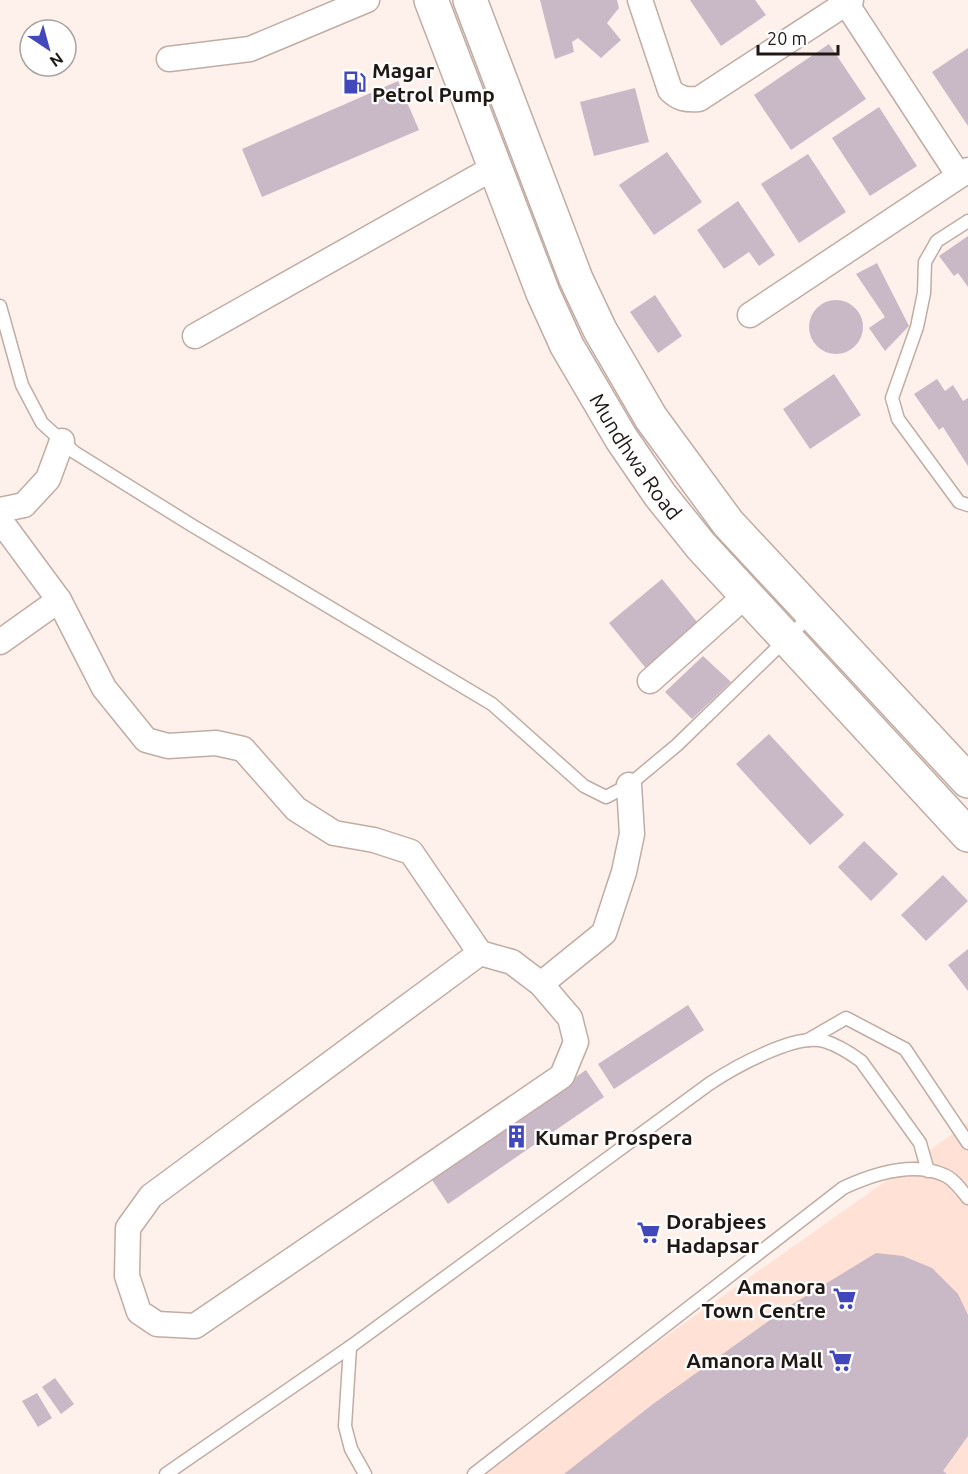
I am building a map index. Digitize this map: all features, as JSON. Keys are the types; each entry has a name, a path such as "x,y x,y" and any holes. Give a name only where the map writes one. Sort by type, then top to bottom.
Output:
{"highway":[{"name":"Mundhwa Road","path":"431,0 543,293 567,346 596,398 660,495 746,596 968,835"},
{"name":"Mundhwa Road","path":"470,0 576,279 627,379 690,474 722,515 968,781"}],"street":[{"path":"169,59 250,49 367,0"},
{"path":"640,0 670,90 679,98 688,100 699,99 848,2 964,173 750,315"},
{"path":"195,336 495,167"},
{"path":"0,510 24,505 48,479 62,441"},
{"path":"0,520 59,600 104,688 146,740 168,746 216,743 243,749 296,809 334,833 374,840 411,852 480,953 512,962 541,984 570,1018 576,1042 561,1076 195,1326 157,1324 140,1312 127,1276 128,1228 151,1196 480,953"},
{"path":"650,681 746,596"},
{"path":"0,642 59,600"},
{"path":"541,984 604,933 624,872 632,834 628,785"}],"lane":[{"path":"968,221 937,241 925,262 924,293 917,327 892,398 898,419 959,502 968,505"},
{"path":"0,306 22,385 42,423 74,452 193,526 492,704 584,786 606,797 628,785 677,745 812,614"},
{"path":"166,1474 350,1347 709,1084 738,1066 804,1042 846,1018 905,1049 967,1138"},
{"path":"804,1042 822,1041 848,1052 861,1061 920,1143 928,1171"},
{"path":"474,1474 843,1188 872,1175 905,1170 928,1171 946,1175 968,1197"},
{"path":"350,1347 345,1426 351,1449 365,1474"}],"shaded area":[{"name":"Amanora Town Centre","path":"968,1123 968,1474 471,1474"}],"building":[{"path":"540,0 617,0 619,8 607,23 621,40 601,58 578,38 572,42 574,52 555,59"},
{"path":"690,0 755,0 766,15 721,46"},
{"path":"829,44 866,99 791,150 754,95"},
{"path":"968,48 968,126 932,72"},
{"path":"398,81 419,130 262,197 242,149"},
{"path":"635,88 649,142 594,156 580,102"},
{"path":"879,107 917,166 870,196 832,138"},
{"path":"667,152 702,202 654,235 619,185"},
{"path":"808,154 846,212 799,243 761,184"},
{"path":"738,201 775,255 759,266 749,252 724,269 697,230"},
{"path":"968,236 968,287 958,273 954,276 939,256"},
{"path":"877,263 909,326 885,351 869,328 885,317 856,274"},
{"path":"655,295 682,336 658,353 630,312"},
{"path":"836,300 846,302 855,308 861,317 863,327 861,337 855,346 846,352 836,354 826,352 817,346 811,337 809,327 811,317 817,308 826,302"},
{"path":"834,374 861,415 810,449 783,409"},
{"path":"937,379 945,391 953,385 963,401 968,398 968,466 943,427 939,430 914,394"},
{"path":"662,579 702,628 649,672 609,623"},
{"path":"703,656 731,682 692,719 665,692"},
{"path":"769,734 844,815 810,845 736,764"},
{"path":"864,841 898,874 871,901 838,867"},
{"path":"943,875 968,901 926,941 901,915"},
{"path":"968,949 968,991 948,965"},
{"path":"688,1005 704,1030 614,1089 598,1064"},
{"name":"Kumar Prospera","path":"586,1070 604,1097 448,1204 430,1177"},
{"name":"Amanora Town Centre","path":"876,1253 903,1256 932,1268 958,1294 968,1315 968,1436 943,1471 947,1474 564,1474 653,1404 791,1305"},
{"path":"55,1378 74,1404 61,1414 42,1387"},
{"path":"37,1393 52,1418 38,1427 22,1401"}],"place":[{"name":"Magar Petrol Pump","path":"354,82"},
{"name":"Kumar Prospera","path":"517,1137"},
{"name":"Dorabjees Hadapsar","path":"648,1233"},
{"name":"Amanora Town Centre","path":"844,1298"},
{"name":"Amanora Mall","path":"841,1360"}]}
